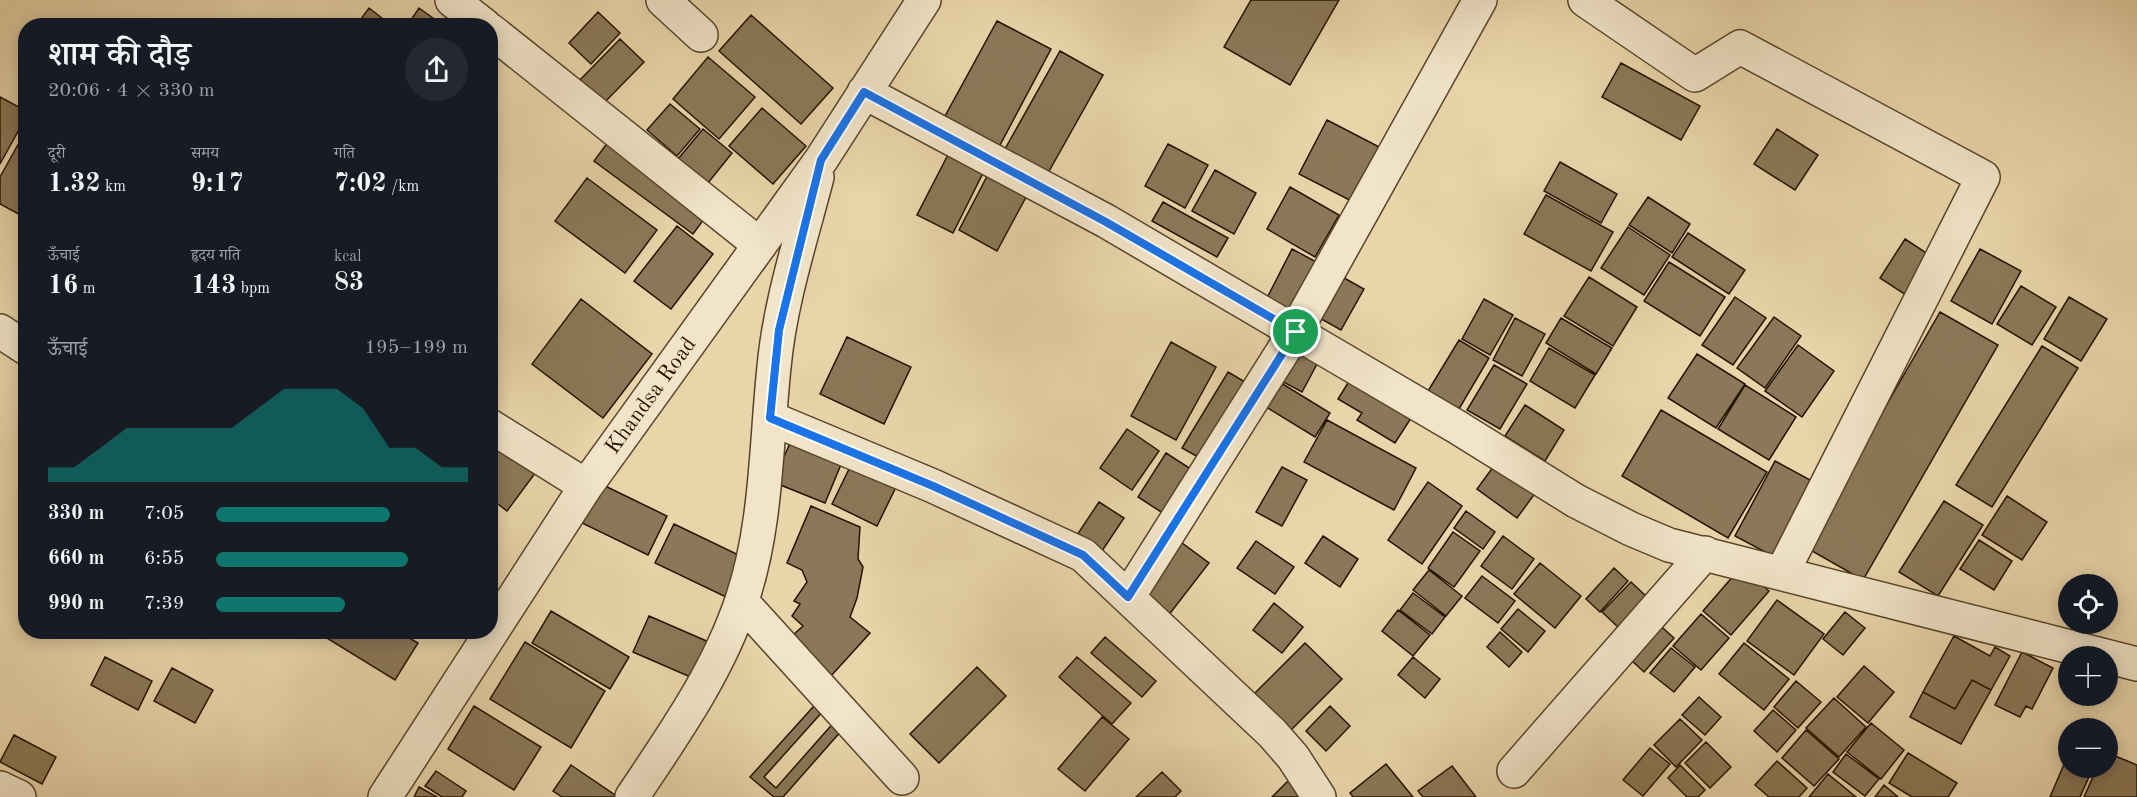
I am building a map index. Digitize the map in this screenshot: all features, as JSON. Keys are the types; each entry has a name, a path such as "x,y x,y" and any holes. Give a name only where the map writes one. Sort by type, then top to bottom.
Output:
{"street":[{"path":"452,0 475,18"},
{"path":"663,0 701,35"},
{"name":"Khandsa Road","path":"498,622 586,486 821,160 924,0"},
{"path":"1128,597 1296,332 1480,0"},
{"path":"1586,0 1695,75 1740,47 1983,177 1782,573"},
{"path":"498,36 760,245"},
{"path":"864,92 1106,222 1457,427 1576,501 1659,541 2137,664"},
{"path":"632,797 704,688 742,602 757,538 779,330 821,160"},
{"path":"0,332 18,343"},
{"path":"770,418 933,486 1083,555 1272,733 1293,757 1319,797"},
{"path":"498,431 586,486"},
{"path":"1514,771 1705,553"},
{"path":"742,602 902,778"},
{"name":"Khandsa Road","path":"385,797 487,639"},
{"path":"0,788 19,797"}],"building":[{"path":"1251,0 1339,0 1290,85 1224,47"},
{"path":"369,8 382,18 362,18"},
{"path":"419,8 433,18 412,18"},
{"path":"598,12 620,33 591,64 569,43"},
{"path":"751,15 833,88 801,124 719,51"},
{"path":"997,21 1051,49 999,147 944,118"},
{"path":"620,39 644,62 600,107 576,84"},
{"path":"1060,51 1103,75 1048,173 1005,149"},
{"path":"708,57 755,97 719,139 673,99"},
{"path":"1621,63 1700,106 1681,140 1602,97"},
{"path":"0,97 18,107 18,131 0,164"},
{"path":"670,104 700,129 677,156 647,130"},
{"path":"762,108 806,146 773,184 729,146"},
{"path":"1327,120 1389,152 1361,206 1299,174"},
{"path":"703,129 732,153 708,183 678,159"},
{"path":"1777,129 1818,155 1795,190 1754,164"},
{"path":"611,138 710,211 693,234 594,161"},
{"path":"1168,144 1208,165 1185,208 1145,186"},
{"path":"18,145 18,214 0,204 0,177"},
{"path":"953,145 988,163 953,233 917,215"},
{"path":"1560,162 1617,194 1601,223 1544,191"},
{"path":"993,165 1032,186 997,251 959,230"},
{"path":"1215,170 1256,193 1234,234 1192,211"},
{"path":"587,178 657,230 625,273 555,221"},
{"path":"1290,187 1339,215 1315,257 1267,229"},
{"path":"1546,195 1613,232 1591,271 1524,234"},
{"path":"1648,197 1690,224 1672,253 1629,225"},
{"path":"1163,202 1228,238 1217,257 1152,221"},
{"path":"677,226 713,254 671,309 634,281"},
{"path":"1628,227 1670,255 1644,295 1601,268"},
{"path":"1688,233 1745,270 1729,294 1672,257"},
{"path":"1905,239 1937,260 1912,299 1880,278"},
{"path":"1292,249 1322,265 1297,313 1267,298"},
{"path":"1980,249 2021,271 1992,324 1951,301"},
{"path":"1669,262 1725,297 1700,336 1644,301"},
{"path":"1337,274 1364,289 1341,330 1314,315"},
{"path":"1589,277 1637,307 1613,346 1564,316"},
{"path":"2021,286 2056,307 2032,345 1997,324"},
{"path":"1735,297 1766,318 1733,365 1702,345"},
{"path":"2069,297 2107,319 2081,361 2044,339"},
{"path":"581,299 652,354 603,418 532,364"},
{"path":"1484,299 1513,315 1490,355 1462,339"},
{"path":"1940,312 1998,345 1863,580 1805,547"},
{"path":"1774,317 1801,336 1765,388 1737,368"},
{"path":"1515,318 1545,334 1522,376 1493,360"},
{"path":"1561,318 1612,348 1596,374 1546,343"},
{"path":"847,337 911,367 884,424 820,394"},
{"path":"1299,338 1324,351 1302,392 1276,378"},
{"path":"1459,340 1489,358 1459,409 1428,391"},
{"path":"1171,342 1216,367 1176,440 1131,416"},
{"path":"1798,345 1834,371 1802,417 1765,391"},
{"path":"2042,346 2078,368 1992,507 1956,485"},
{"path":"1549,348 1595,375 1575,408 1530,381"},
{"path":"1697,354 1745,384 1716,428 1668,398"},
{"path":"1494,365 1527,384 1500,429 1467,410"},
{"path":"1228,372 1252,386 1207,462 1182,448"},
{"path":"1273,378 1330,413 1315,437 1258,402"},
{"path":"1351,378 1413,415 1395,443 1357,420 1362,413 1338,399"},
{"path":"1745,385 1796,417 1769,460 1718,429"},
{"path":"1525,405 1564,430 1545,461 1505,436"},
{"path":"1661,410 1767,472 1728,538 1622,476"},
{"path":"1327,420 1416,468 1394,510 1304,462"},
{"path":"1127,429 1159,451 1132,490 1100,468"},
{"path":"794,434 845,455 825,503 773,482"},
{"path":"498,445 536,472 507,511 498,504"},
{"path":"1166,453 1197,473 1169,517 1138,497"},
{"path":"1775,461 1823,487 1782,561 1735,536"},
{"path":"852,463 897,485 877,526 832,504"},
{"path":"1496,463 1536,492 1517,518 1477,489"},
{"path":"1282,467 1307,480 1282,526 1256,512"},
{"path":"1428,482 1462,506 1422,564 1388,540"},
{"path":"601,484 667,516 648,555 582,523"},
{"path":"2007,496 2047,522 2022,560 1982,535"},
{"path":"1944,501 1983,525 1938,596 1899,572"},
{"path":"1099,502 1124,518 1098,557 1073,541"},
{"path":"811,506 860,527 858,559 863,567 857,598 850,617 870,633 831,676 793,635 803,626 792,616 800,604 794,601 807,582 802,570 787,563"},
{"path":"1466,511 1495,532 1483,549 1454,528"},
{"path":"674,524 745,558 726,597 655,563"},
{"path":"1453,532 1480,551 1454,587 1428,568"},
{"path":"1323,536 1358,559 1340,587 1305,563"},
{"path":"1503,536 1534,559 1512,589 1481,566"},
{"path":"1174,537 1209,563 1168,616 1133,590"},
{"path":"1979,540 2012,561 1994,590 1960,569"},
{"path":"1256,541 1294,567 1275,594 1237,568"},
{"path":"1540,563 1581,596 1555,628 1514,594"},
{"path":"1741,567 1769,591 1731,635 1703,611"},
{"path":"1614,568 1628,581 1600,612 1586,599"},
{"path":"1429,570 1462,596 1446,616 1413,590"},
{"path":"1482,576 1515,601 1498,623 1465,598"},
{"path":"1631,582 1647,597 1618,627 1602,612"},
{"path":"1413,593 1445,617 1432,634 1400,610"},
{"path":"1777,600 1824,634 1794,675 1747,641"},
{"path":"1274,603 1303,627 1282,653 1253,630"},
{"path":"1518,609 1545,631 1528,652 1501,629"},
{"path":"1398,610 1430,635 1413,656 1382,631"},
{"path":"551,611 629,657 610,689 532,643"},
{"path":"1644,611 1674,638 1644,672 1614,644"},
{"path":"1845,612 1865,628 1843,655 1823,639"},
{"path":"1701,614 1729,638 1701,670 1673,646"},
{"path":"649,616 718,646 702,682 633,652"},
{"path":"1500,632 1522,652 1509,667 1487,647"},
{"path":"1954,636 1990,656 1995,647 2010,656 1991,690 1972,680 1955,709 1923,692"},
{"path":"1105,637 1156,681 1142,697 1091,653"},
{"path":"328,639 411,639 418,643 395,680"},
{"path":"525,642 605,691 571,748 490,699"},
{"path":"1305,643 1342,679 1291,730 1254,694"},
{"path":"1744,643 1789,679 1764,710 1719,674"},
{"path":"1671,648 1695,667 1674,692 1650,673"},
{"path":"2022,652 2053,668 2032,709 2026,706 2020,717 1995,705"},
{"path":"105,657 152,681 138,710 91,685"},
{"path":"1077,657 1131,703 1112,724 1059,677"},
{"path":"1413,657 1440,679 1425,698 1398,675"},
{"path":"1864,666 1894,692 1868,723 1837,697"},
{"path":"977,667 1006,696 939,763 910,734"},
{"path":"172,668 213,690 195,723 154,701"},
{"path":"1972,680 1991,690 1961,744 1910,717 1923,692 1955,709"},
{"path":"1796,681 1821,702 1798,728 1774,707"},
{"path":"822,697 850,721 783,797 774,797 750,777","holes":["824,710 836,720 776,788 764,777"]},
{"path":"1699,697 1721,717 1705,735 1682,715"},
{"path":"1834,698 1866,727 1839,757 1806,728"},
{"path":"474,706 541,747 514,790 448,749"},
{"path":"1330,706 1350,726 1326,751 1306,731"},
{"path":"1773,710 1796,730 1777,752 1754,731"},
{"path":"1102,717 1129,739 1085,791 1058,769"},
{"path":"1680,719 1702,740 1676,767 1654,745"},
{"path":"1871,723 1904,750 1881,779 1847,752"},
{"path":"1806,730 1839,759 1814,786 1782,758"},
{"path":"14,735 56,757 42,784 0,762"},
{"path":"1706,742 1731,767 1710,788 1685,763"},
{"path":"1650,748 1670,764 1643,796 1623,780"},
{"path":"1908,753 1957,783 1948,797 1912,797 1889,783"},
{"path":"1846,754 1879,779 1865,796 1833,772"},
{"path":"2118,757 2137,765 2137,797 2084,797 2093,778 2118,778"},
{"path":"1777,761 1807,788 1799,797 1769,797 1755,785"},
{"path":"1386,764 1413,797 1353,797 1350,793"},
{"path":"571,765 618,797 562,797 553,791"},
{"path":"1680,765 1705,790 1698,797 1687,797 1668,778"},
{"path":"1452,766 1476,797 1423,797 1418,791"},
{"path":"436,771 466,791 462,797 442,797 425,786"},
{"path":"1162,772 1181,791 1175,797 1136,797"},
{"path":"1828,774 1856,797 1809,797"},
{"path":"2058,778 2089,778 2080,797 2050,797"},
{"path":"1289,780 1307,797 1272,797"},
{"path":"1884,785 1898,797 1875,797"},
{"path":"419,787 437,797 414,797"}],"route":[{"path":"864,92 1106,222 1296,332 1128,597 1083,555 933,486 770,418 779,330 821,160 864,92"}]}
